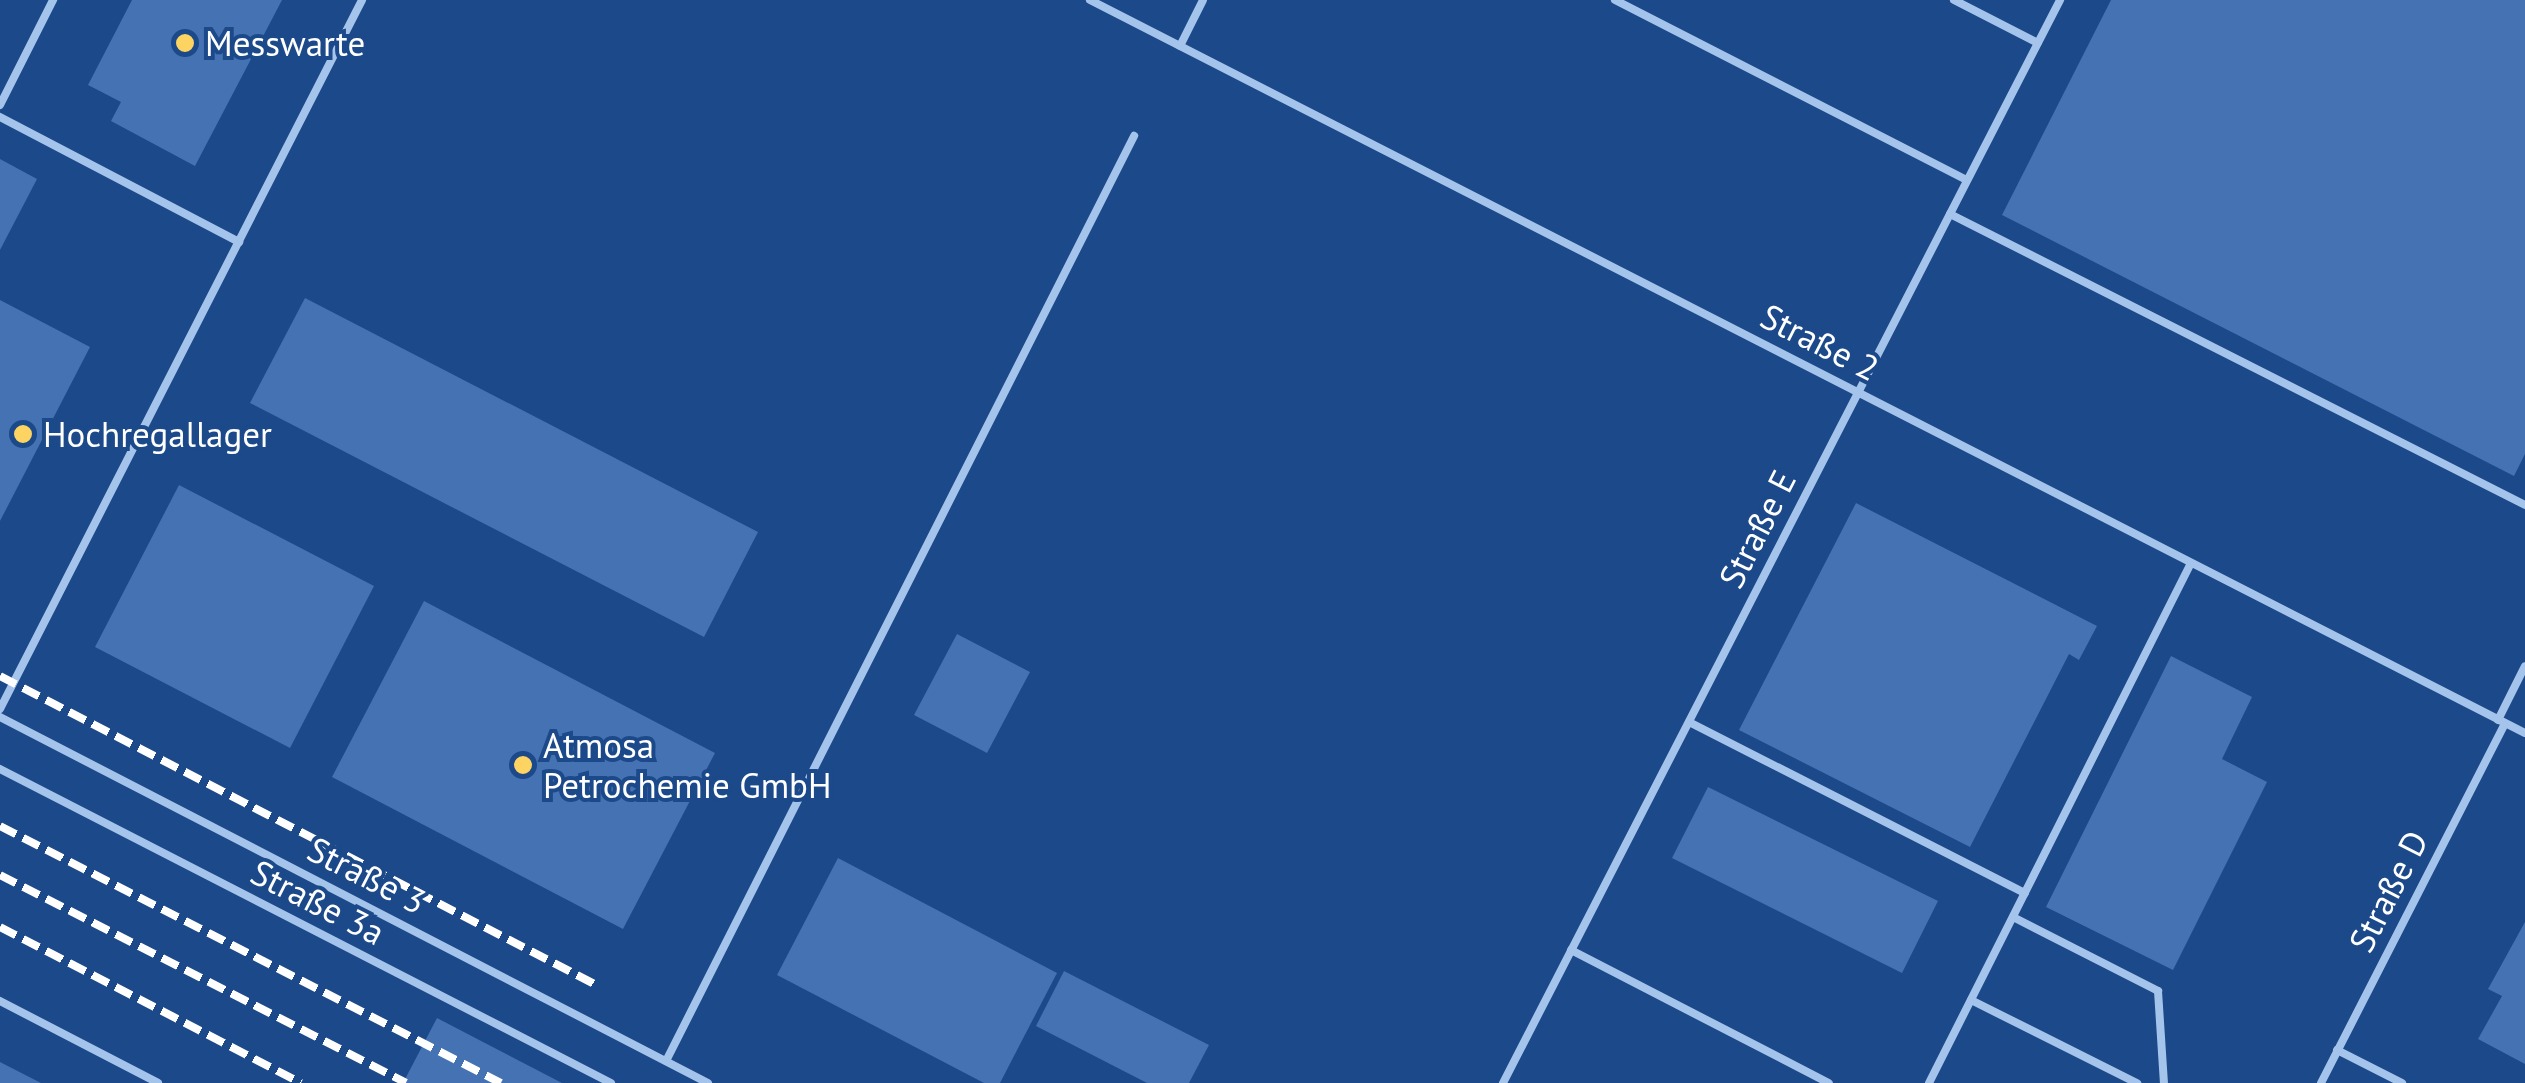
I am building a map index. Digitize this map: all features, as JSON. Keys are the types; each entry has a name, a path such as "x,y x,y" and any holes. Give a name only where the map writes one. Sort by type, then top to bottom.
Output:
{"lane":[{"path":"0,105 53,0"},
{"path":"0,713 362,0"},
{"name":"Straße 2","path":"1090,0 2525,734"},
{"path":"1180,46 1203,0"},
{"path":"1615,0 1967,180"},
{"path":"1954,0 2038,43"},
{"name":"Straße E","path":"1503,1083 2060,0"},
{"path":"0,117 239,242"},
{"path":"666,1061 1134,136"},
{"path":"1950,214 2525,505"},
{"path":"1929,1083 2191,563"},
{"name":"Straße D","path":"2320,1083 2488,758 2525,666"},
{"name":"Straße 3","path":"0,713 708,1083"},
{"path":"1689,722 2025,893"},
{"name":"Straße 3a","path":"0,769 611,1083"},
{"path":"2013,917 2158,992 2164,1083"},
{"path":"1572,950 1829,1083"},
{"path":"1971,1000 2137,1083"},
{"path":"0,1001 158,1083"},
{"path":"2338,1050 2402,1083"}],"building":[{"name":"Messwarte","path":"132,0 282,0 195,166 111,121 121,102 88,85"},
{"path":"2111,0 2525,0 2525,454 2514,476 2002,215"},
{"path":"0,159 37,179 0,250"},
{"path":"305,298 758,532 704,637 250,403"},
{"name":"Hochregallager","path":"0,300 90,347 0,521"},
{"path":"179,485 374,586 290,748 95,647"},
{"path":"1856,503 2097,626 2079,660 2069,654 1970,847 1739,730"},
{"name":"Atmosa Petrochemie GmbH","path":"424,601 715,753 623,929 332,777"},
{"path":"957,634 1030,672 987,753 914,715"},
{"path":"2171,656 2252,697 2222,759 2267,782 2173,970 2046,907"},
{"path":"1708,787 1938,901 1902,973 1672,858"},
{"path":"838,858 1057,973 1000,1083 984,1083 777,975"},
{"path":"2525,922 2525,1064 2478,1039 2502,996 2488,989"},
{"path":"1064,971 1209,1045 1189,1083 1147,1083 1036,1026"},
{"path":"437,1018 562,1083 403,1083"},
{"path":"0,1062 41,1083 0,1083"}],"railway":[{"path":"0,676 598,986"},
{"path":"0,826 501,1083"},
{"path":"0,875 406,1083"},
{"path":"0,927 301,1083"}],"place":[{"name":"Messwarte","path":"185,43"},
{"name":"Hochregallager","path":"23,434"},
{"name":"Atmosa Petrochemie GmbH","path":"523,765"}]}
